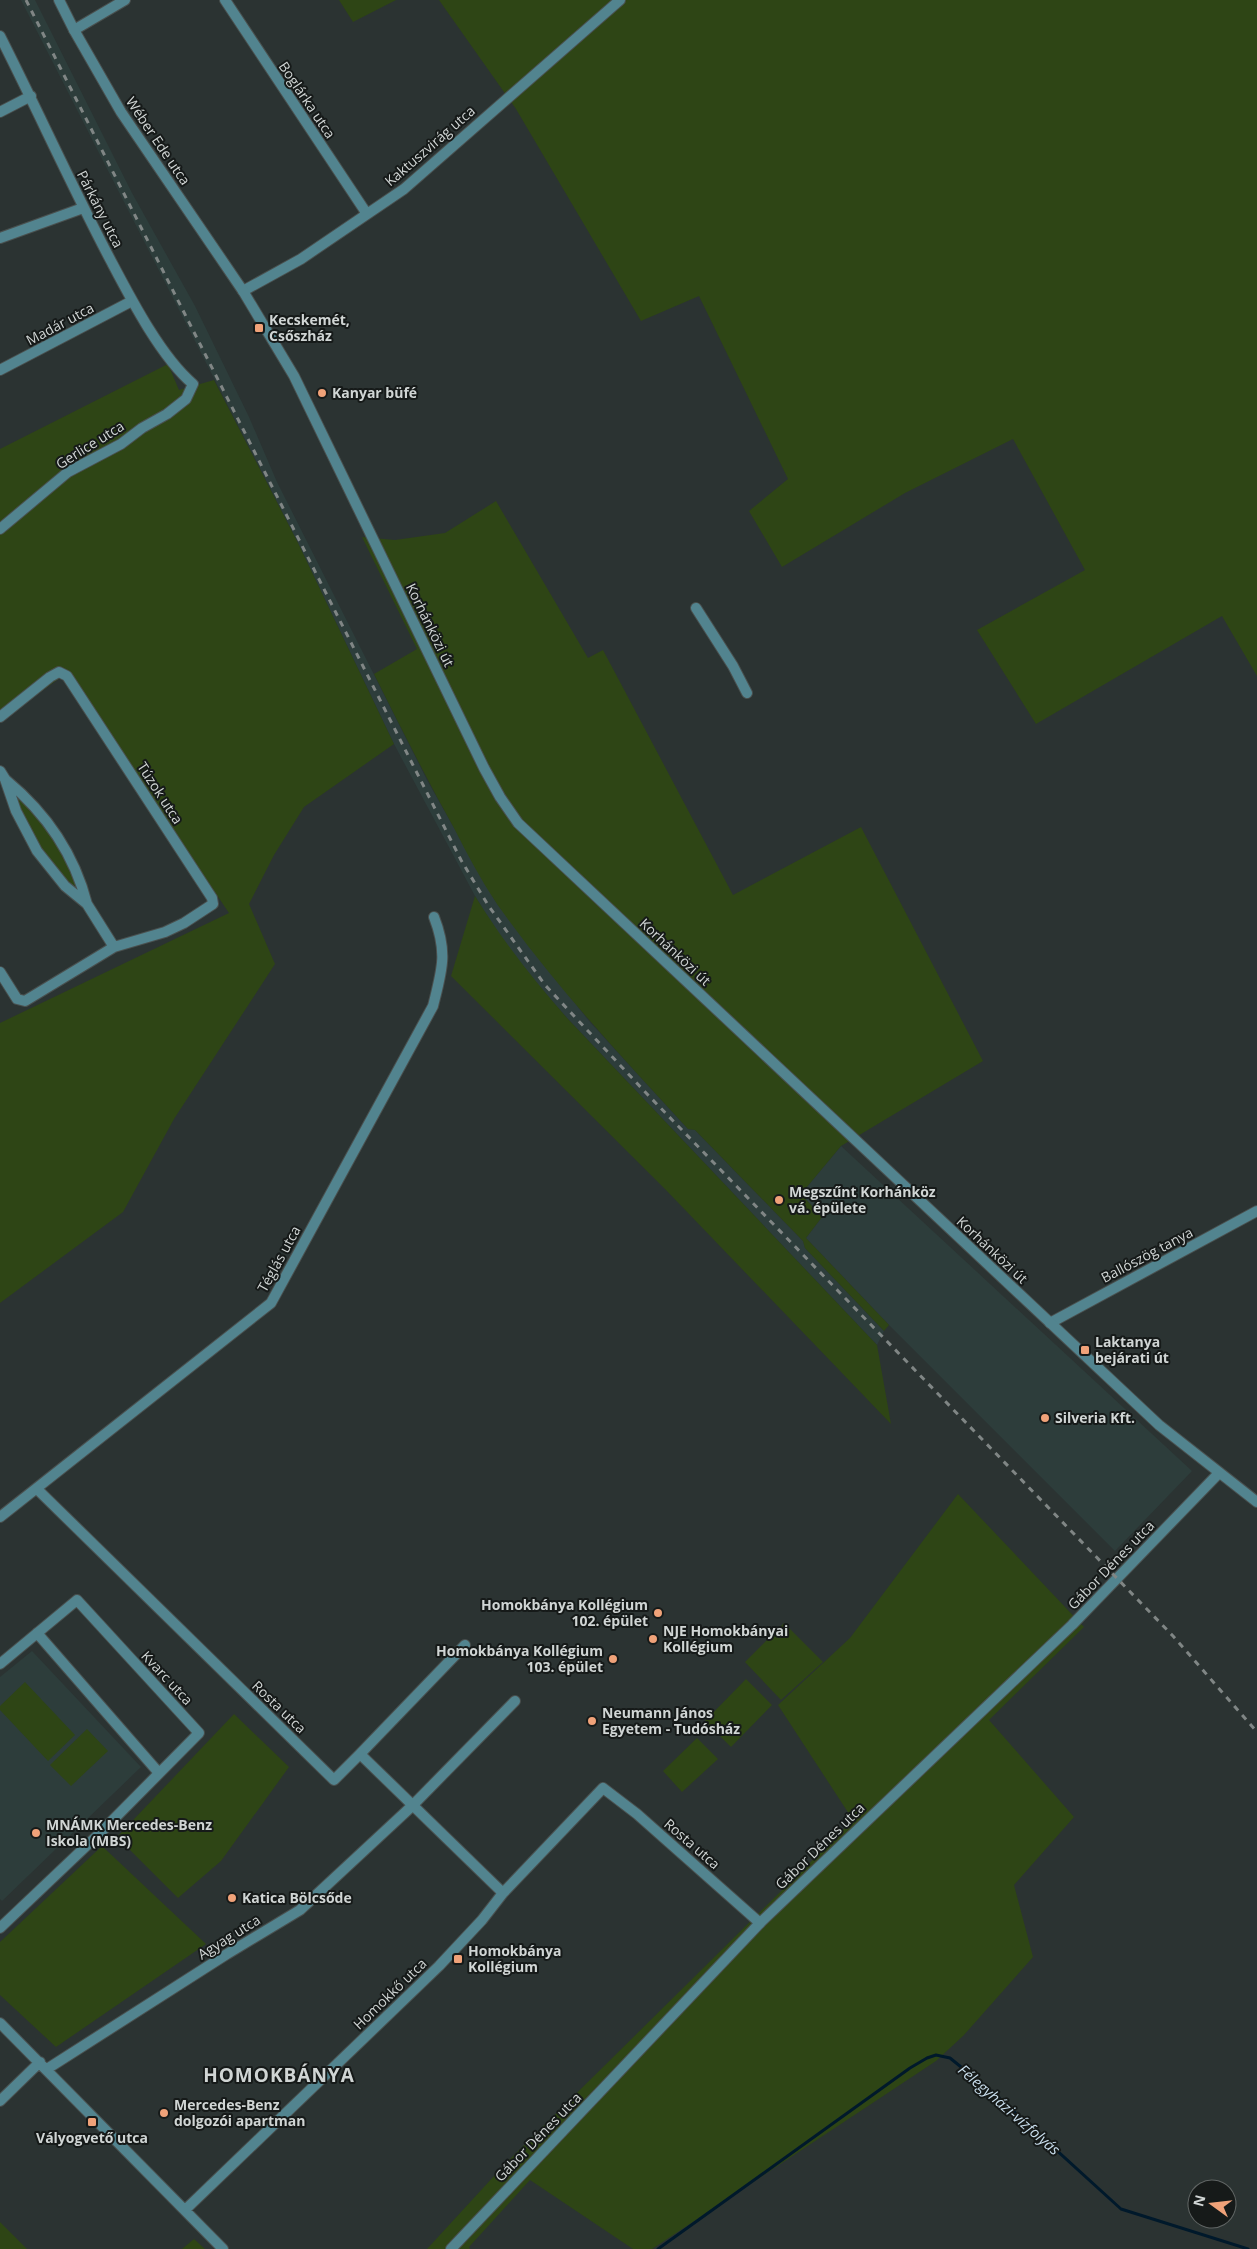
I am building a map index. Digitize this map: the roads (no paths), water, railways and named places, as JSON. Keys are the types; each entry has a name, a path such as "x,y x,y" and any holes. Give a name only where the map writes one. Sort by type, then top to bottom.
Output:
{"street":[{"name":"Wéber Ede utca","path":"59,0 121,112 244,291"},
{"path":"74,30 125,0"},
{"name":"Boglárka utca","path":"225,0 367,214"},
{"name":"Kaktuszvirág utca","path":"244,291 302,259 404,189 620,0"},
{"name":"Párkány utca","path":"0,36 132,302 179,372 193,384"},
{"path":"0,112 31,96"},
{"path":"0,238 84,208"},
{"name":"Korhánközi út","path":"244,291 294,376 484,768 513,816 525,830 1159,1425 1257,1502"},
{"name":"Madár utca","path":"0,370 132,302"},
{"name":"Gerlice utca","path":"0,529 68,472 121,444 142,428 167,414 186,399 193,384"},
{"path":"696,608 733,666 747,693"},
{"name":"Túzok utca","path":"0,717 50,676 59,672 67,676 212,898 213,904 210,908 184,923 164,932 114,946 25,1000 17,999 0,972"},
{"path":"3,775 30,800 60,838 81,880 87,904"},
{"path":"3,775 16,811 37,851 65,886 87,904 114,946"},
{"name":"Téglás utca","path":"0,1517 271,1303 432,1006 443,964 441,935 434,917"},
{"name":"Ballószög tanya","path":"1050,1323 1257,1211"},
{"name":"Gábor Dénes utca","path":"451,2249 760,1923 1072,1625 1219,1473"},
{"name":"Rosta utca","path":"37,1489 334,1780 360,1754"},
{"name":"Kvarc utca","path":"0,1928 199,1733 77,1600 37,1634"},
{"path":"0,1664 37,1634 159,1773"},
{"path":"466,1645 360,1754 503,1893"},
{"name":"Agyag utca","path":"0,2101 44,2066 300,1910 412,1806 515,1701"},
{"name":"Rosta utca","path":"603,1788 637,1814 760,1923"},
{"name":"Homokkő utca","path":"186,2210 439,1966 482,1920 503,1893 603,1788"},
{"path":"0,2023 223,2249"}],"waterway":[{"name":"Félegyházi-vízfolyás","path":"658,2249 910,2068 936,2055 950,2058 998,2097 1121,2209 1248,2249"}],"railway":[{"path":"26,0 461,860 488,905 545,985 648,1095 1173,1636 1257,1732"}],"place":[{"name":"Kecskemét, Csőszház","path":"259,328"},
{"name":"Kanyar büfé","path":"322,393"},
{"name":"Megszűnt Korhánköz vá. épülete","path":"779,1200"},
{"name":"Laktanya bejárati út","path":"1085,1350"},
{"name":"Silveria Kft.","path":"1045,1418"},
{"name":"Homokbánya Kollégium 102. épület","path":"658,1613"},
{"name":"NJE Homokbányai Kollégium","path":"653,1639"},
{"name":"Homokbánya Kollégium 103. épület","path":"613,1659"},
{"name":"Neumann János Egyetem - Tudósház","path":"592,1721"},
{"name":"MNÁMK Mercedes-Benz Iskola (MBS)","path":"36,1833"},
{"name":"Katica Bölcsőde","path":"232,1898"},
{"name":"Homokbánya Kollégium","path":"458,1959"},
{"name":"Mercedes-Benz dolgozói apartman","path":"164,2113"},
{"name":"Vályogvető utca","path":"92,2122"}],"district":[{"name":"HOMOKBÁNYA","path":"279,2075"}]}
